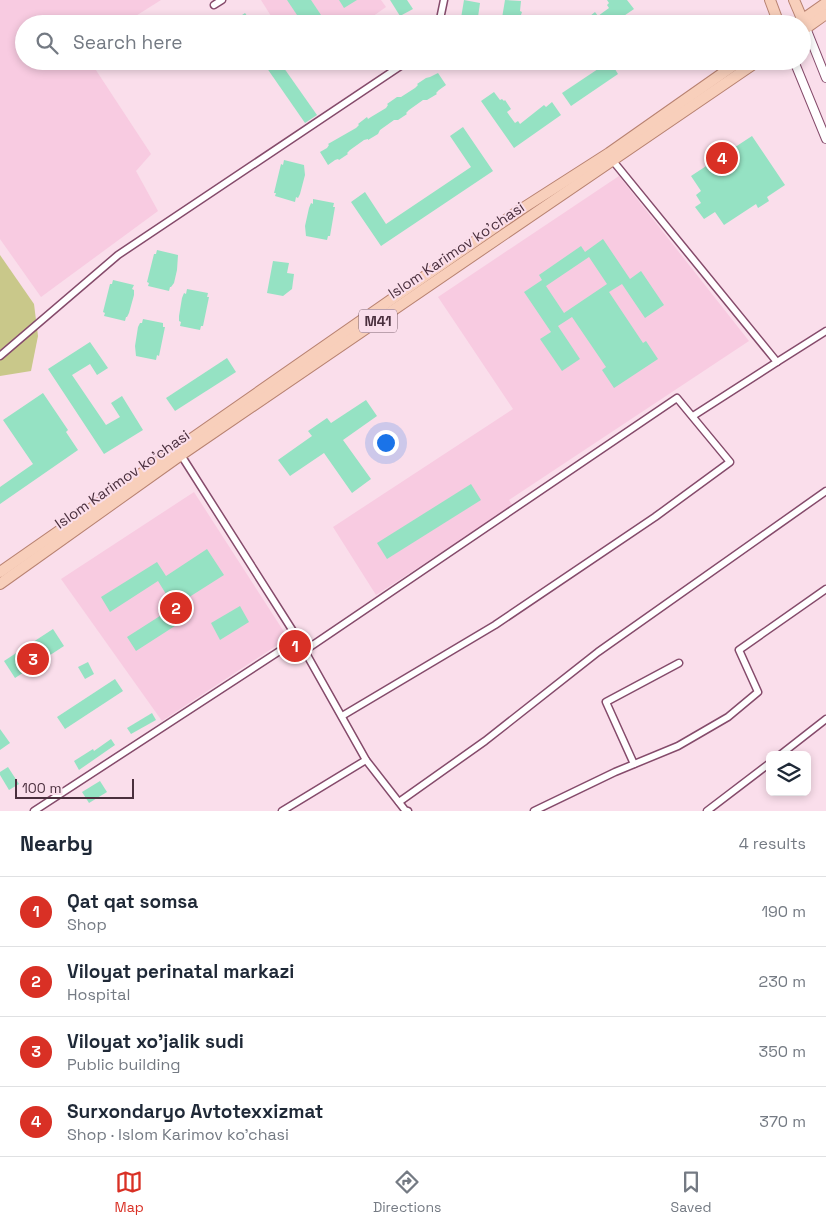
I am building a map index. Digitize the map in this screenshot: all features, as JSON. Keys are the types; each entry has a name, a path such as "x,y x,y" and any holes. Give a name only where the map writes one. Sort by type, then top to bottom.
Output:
{"main road":[{"path":"770,0 776,15"},
{"path":"794,0 799,15"},
{"path":"811,17 826,3"},
{"path":"811,21 826,14"},
{"name":"Islom Karimov ko'chasi","path":"0,572 520,210 609,153 727,70"},
{"name":"Islom Karimov ko'chasi","path":"0,584 181,456 745,70"}],"street":[{"path":"214,5 222,0"},
{"path":"441,15 444,0"},
{"path":"811,45 826,78"},
{"path":"0,356 118,255 395,70"},
{"path":"798,70 826,138"},
{"path":"613,161 777,362"},
{"path":"694,416 826,330"},
{"path":"304,651 677,398 694,416 730,462 654,517 495,626 342,716"},
{"path":"181,456 298,639 366,760 405,810 408,811"},
{"path":"399,802 485,741 598,652 826,491"},
{"path":"534,811 634,764 678,746 728,717 758,692 739,650 826,589"},
{"path":"34,811 298,639"},
{"path":"634,764 606,702 679,662"},
{"path":"785,751 826,719"},
{"path":"282,811 366,760"},
{"path":"707,811 766,766"}],"shaded area":[{"path":"0,0 161,0 137,15 15,15 15,70 96,70 151,154 136,171 158,211 41,297 0,239"},
{"path":"261,0 381,0 386,7 375,15 270,15"},
{"path":"619,176 749,341 509,500 513,506 376,595 333,527 513,409 438,297"},
{"path":"0,255 34,304 38,336 31,371 0,376"},
{"path":"194,492 288,638 162,721 61,579"}],"building":[{"path":"287,0 311,0 321,15 297,15"},
{"path":"339,0 357,0 344,8"},
{"path":"390,0 407,0 413,9 399,15"},
{"path":"464,0 480,3 478,15 462,15"},
{"path":"505,0 521,1 521,15 502,15"},
{"path":"607,0 627,0 634,9 625,15 599,15 609,8 607,5 609,3"},
{"path":"268,70 285,70 317,115 305,123"},
{"path":"596,70 616,70 618,74 571,106 562,93"},
{"path":"438,73 446,85 437,94 427,100 423,100 409,110 407,114 380,130 378,134 368,140 364,140 350,150 348,154 328,165 320,152 327,148 328,144 356,128 367,117 368,119 386,108 387,104 415,88 417,84 426,78"},
{"path":"494,92 500,100 505,100 511,109 507,112 515,123 518,121 520,124 544,105 546,107 552,102 561,115 514,148 481,101"},
{"path":"463,127 493,171 381,246 351,202 365,192 386,224 471,167 450,136"},
{"path":"752,136 785,185 767,197 769,201 758,208 756,204 724,225 715,212 704,219 695,207 701,203 696,195 701,191 691,176"},
{"path":"284,160 304,165 305,175 300,194 298,198 296,197 295,202 275,196 276,193 274,193 281,164 283,165"},
{"path":"313,199 334,203 330,236 328,236 327,240 306,236 305,226"},
{"path":"603,239 630,279 641,271 664,305 645,318 622,284 609,292 643,343 646,341 658,359 614,388 602,370 606,367 572,317 558,326 580,359 562,371 540,339 551,332 524,292 542,280 539,275 581,246 585,252","holes":["589,257 607,284 564,313 546,286"]},
{"path":"157,250 178,255 174,283 169,291 148,286 149,283 147,282 154,254 156,254"},
{"path":"273,261 289,263 287,273 294,274 292,289 283,296 267,293"},
{"path":"113,280 134,285 132,289 134,290 134,295 125,321 104,316 105,313 103,312 110,284 112,284"},
{"path":"187,289 208,293 207,297 209,297 203,326 201,326 200,330 180,326 179,316 182,298 184,293 186,294"},
{"path":"143,319 163,323 163,327 165,327 159,356 157,355 156,360 136,356 135,346 138,327"},
{"path":"90,342 108,368 97,375 90,364 72,375 106,425 120,417 111,403 122,396 143,430 104,454 48,369"},
{"path":"227,358 236,372 175,411 166,398"},
{"path":"43,393 68,430 66,432 78,450 0,504 0,487 33,464 3,420"},
{"path":"366,400 377,416 343,440 371,479 352,493 324,453 290,476 278,460 312,436 308,431 327,418 331,423"},
{"path":"471,484 481,500 387,559 377,543"},
{"path":"207,549 224,575 183,601 192,615 136,651 127,637 174,607 158,581 110,612 101,597 157,562 166,576"},
{"path":"240,606 249,622 220,640 211,623"},
{"path":"53,629 64,646 15,678 4,661"},
{"path":"88,662 94,674 85,679 78,667"},
{"path":"115,679 123,691 65,729 57,717"},
{"path":"152,713 156,720 131,734 127,728"},
{"path":"0,729 10,743 0,750"},
{"path":"111,739 115,745 79,770 74,761 93,749 94,751"},
{"path":"8,767 19,784 9,790 0,775 0,772"},
{"path":"100,781 107,792 89,803 82,792"}],"place":[{"name":"Surxondaryo Avtotexxizmat","path":"722,158"},
{"name":"Viloyat perinatal markazi","path":"176,608"},
{"name":"Qat qat somsa","path":"295,646"},
{"name":"Viloyat xo'jalik sudi","path":"33,659"}]}
